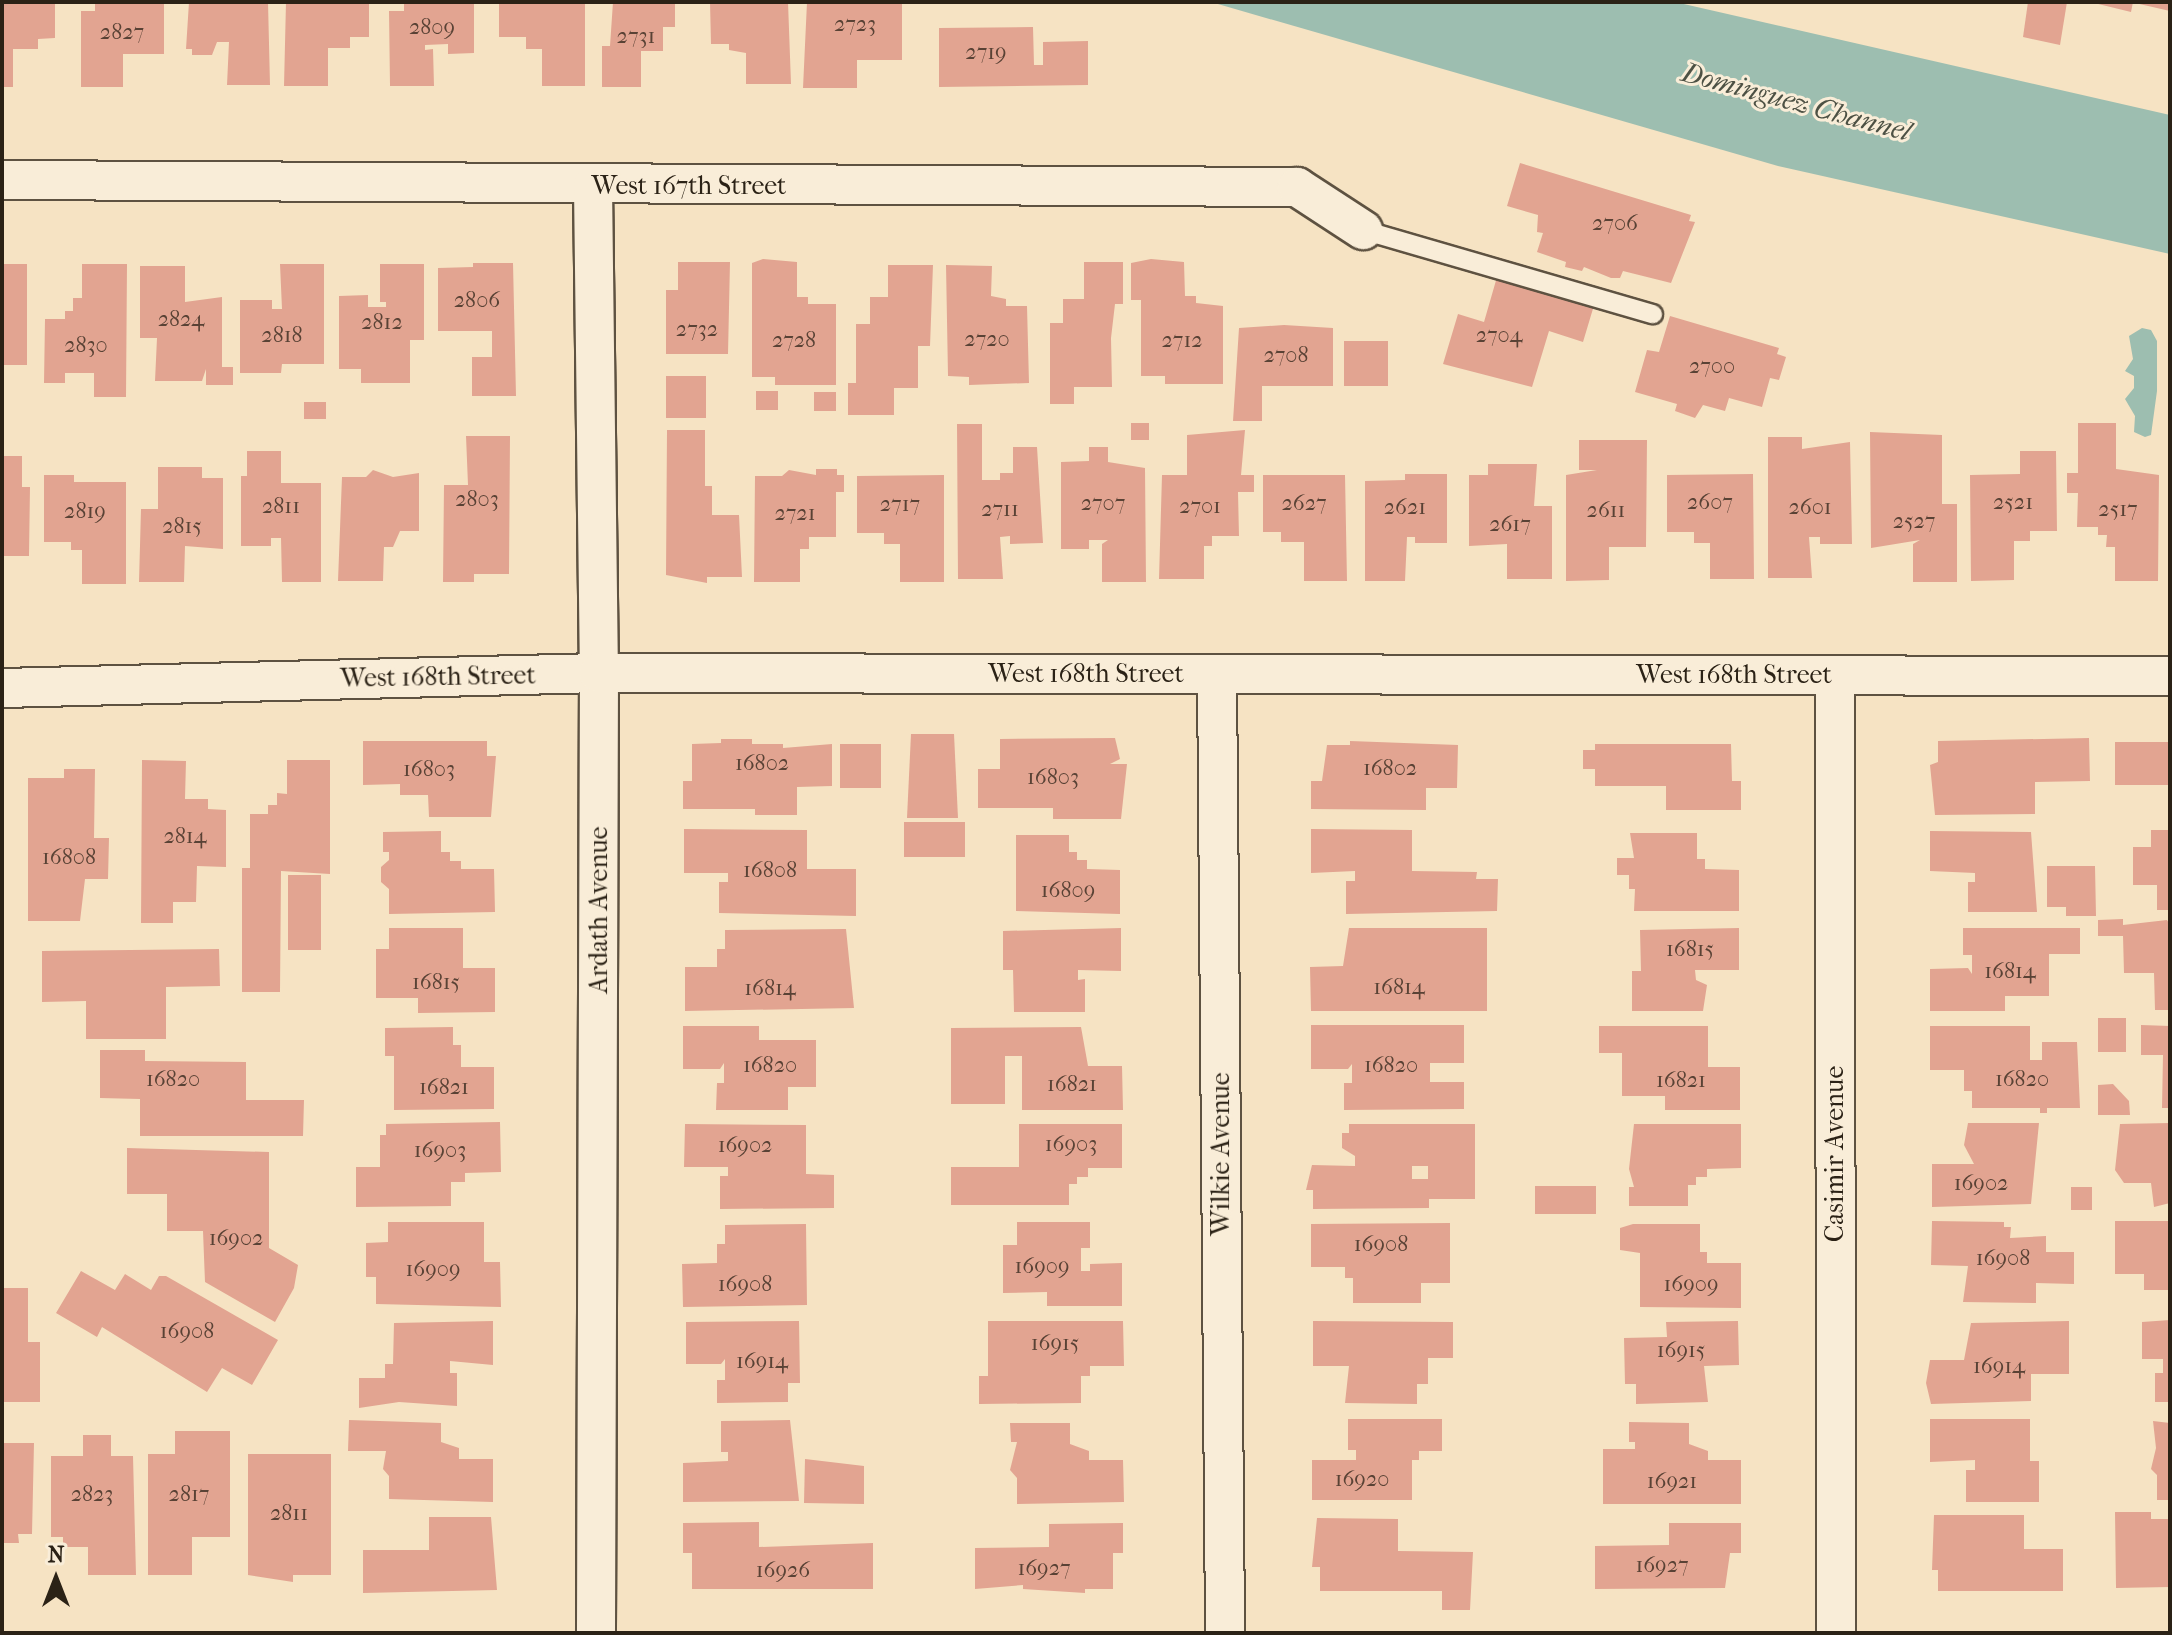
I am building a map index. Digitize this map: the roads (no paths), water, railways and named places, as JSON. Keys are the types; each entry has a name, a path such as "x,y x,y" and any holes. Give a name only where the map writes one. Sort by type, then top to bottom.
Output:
{"street":[{"name":"West 167th Street","path":"2,180 593,186 1297,187 1363,230"},
{"name":"Ardath Avenue","path":"593,186 599,673 596,1633"},
{"name":"West 168th Street","path":"2,688 599,673 2170,676"},
{"name":"Wilkie Avenue","path":"1217,674 1225,1633"},
{"name":"Casimir Avenue","path":"1835,675 1836,1633"}],"lane":[{"path":"1363,230 1653,314"}],"water":[{"name":"Dominguez Channel","path":"1211,2 1675,2 2170,115 2170,254 1778,166"},
{"path":"2142,328 2151,330 2157,341 2157,391 2151,435 2145,437 2134,432 2135,416 2125,399 2134,388 2134,376 2125,371 2133,359 2129,336"}]}
